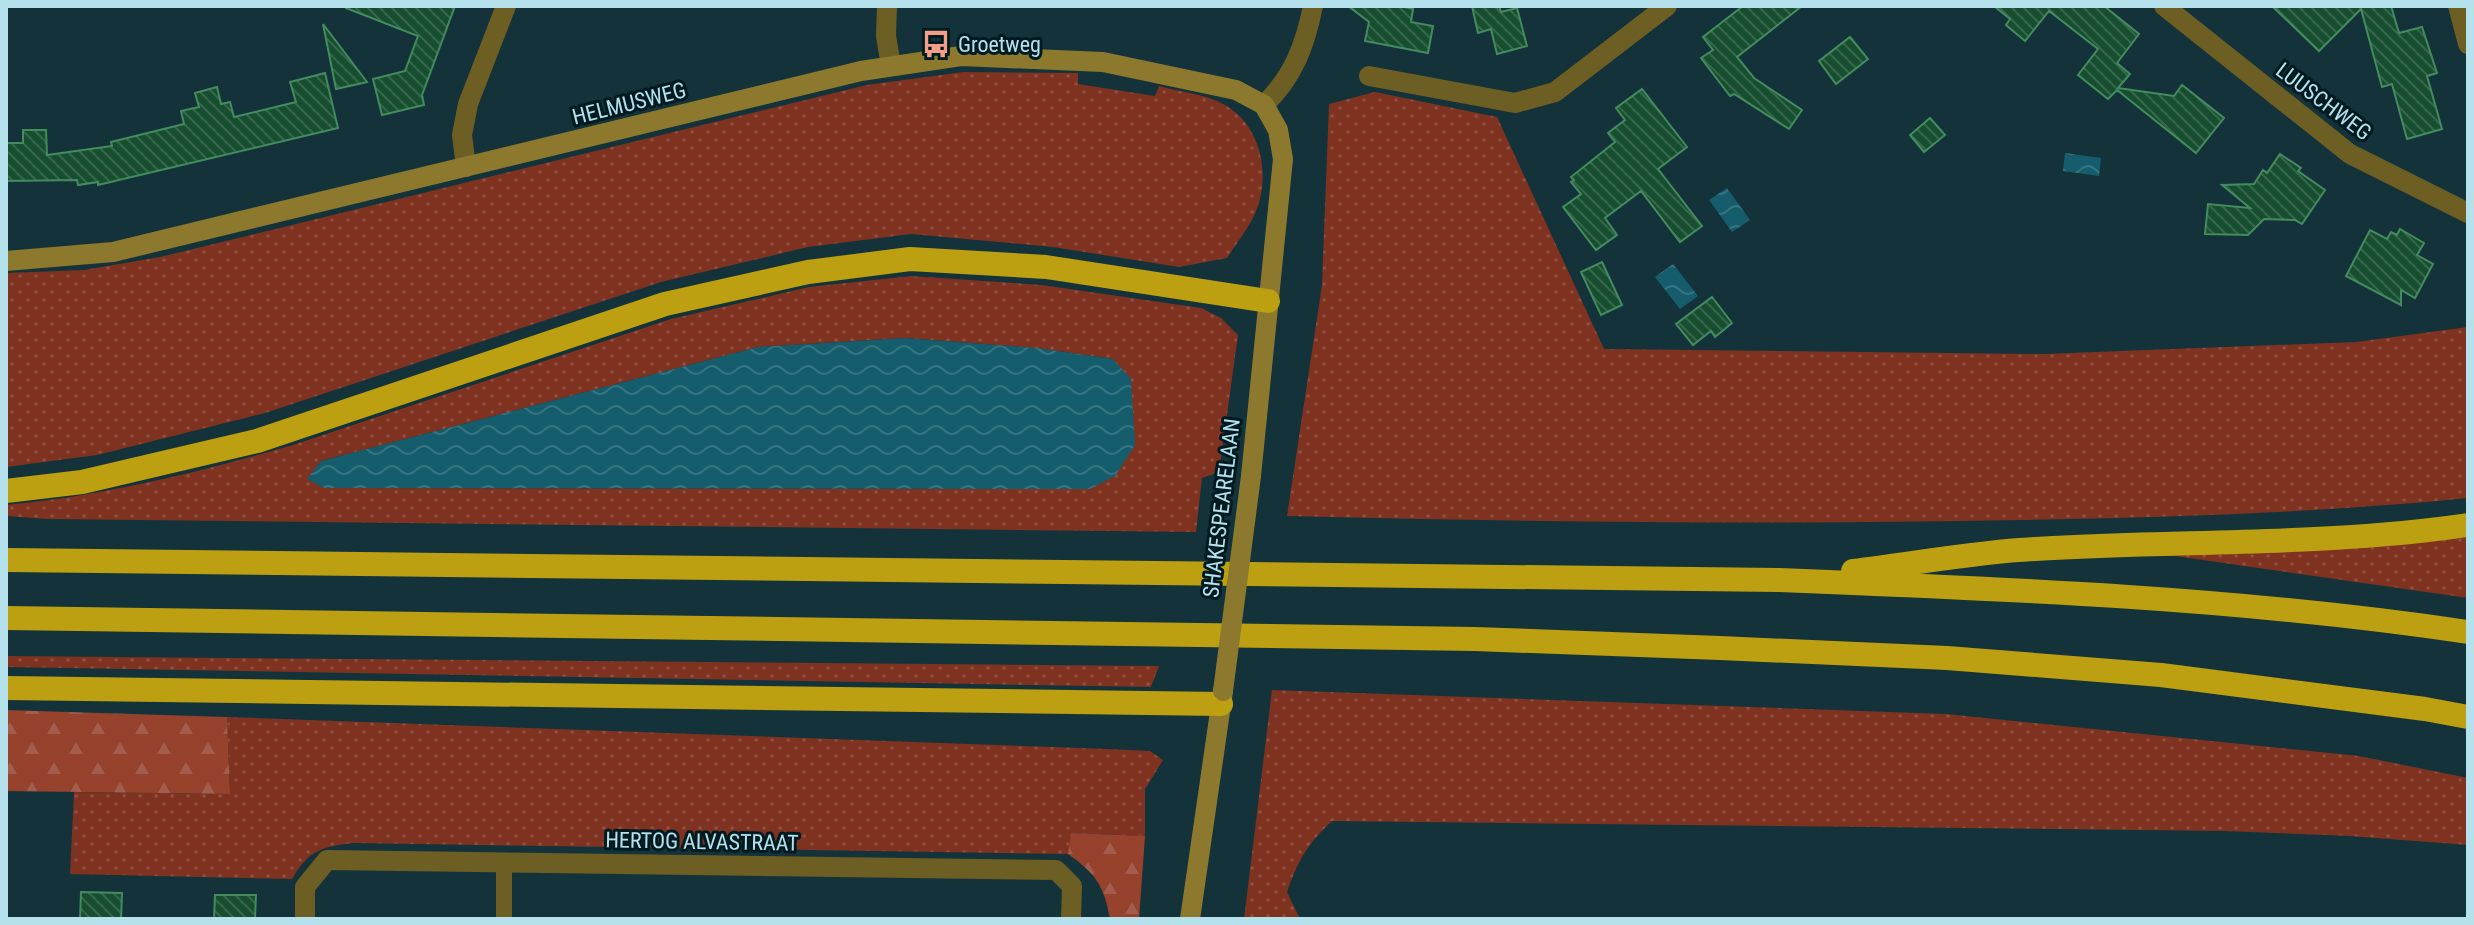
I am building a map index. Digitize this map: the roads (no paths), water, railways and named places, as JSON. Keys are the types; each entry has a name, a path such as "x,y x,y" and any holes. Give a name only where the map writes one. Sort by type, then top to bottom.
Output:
{"highway":[{"path":"6,491 82,482 257,441 665,304 808,272 910,259 1031,266 1268,301"},
{"path":"1779,580 2033,549 2219,544 2468,525"},
{"path":"6,560 1779,580 2059,591 2199,601 2468,632"},
{"path":"6,618 1475,639 1735,649 1947,658 2161,675 2468,717"},
{"path":"6,688 1222,698"}],"street":[{"path":"466,167 462,135 468,104 506,6"},
{"path":"887,6 886,36 891,66"},
{"path":"1264,105 1279,90 1299,60 1313,6"},
{"path":"1369,76 1515,103 1555,92 1667,6"},
{"name":"LUUSCHWEG","path":"2164,6 2350,154 2468,213"},
{"path":"2458,6 2468,44"},
{"name":"HELMUSWEG","path":"6,261 113,252 846,74 961,56 1103,62 1236,90 1264,105"},
{"name":"SHAKESPEARELAAN","path":"1190,919 1251,476 1283,159 1278,130 1264,105"},
{"name":"HERTOG ALVASTRAAT","path":"305,919 305,887 327,860 1056,870 1072,886 1071,919"}],"lane":[{"path":"504,862 504,919"}],"water":[{"path":"2065,153 2101,158 2099,176 2063,171"},
{"path":"1727,188 1750,220 1732,232 1709,200"},
{"path":"1673,264 1698,296 1680,309 1655,277"},
{"path":"905,338 1037,348 1113,359 1131,379 1135,445 1115,476 1090,489 324,488 307,479 321,461 758,347"}],"place":[{"name":"Groetweg","path":"936,44"}]}
